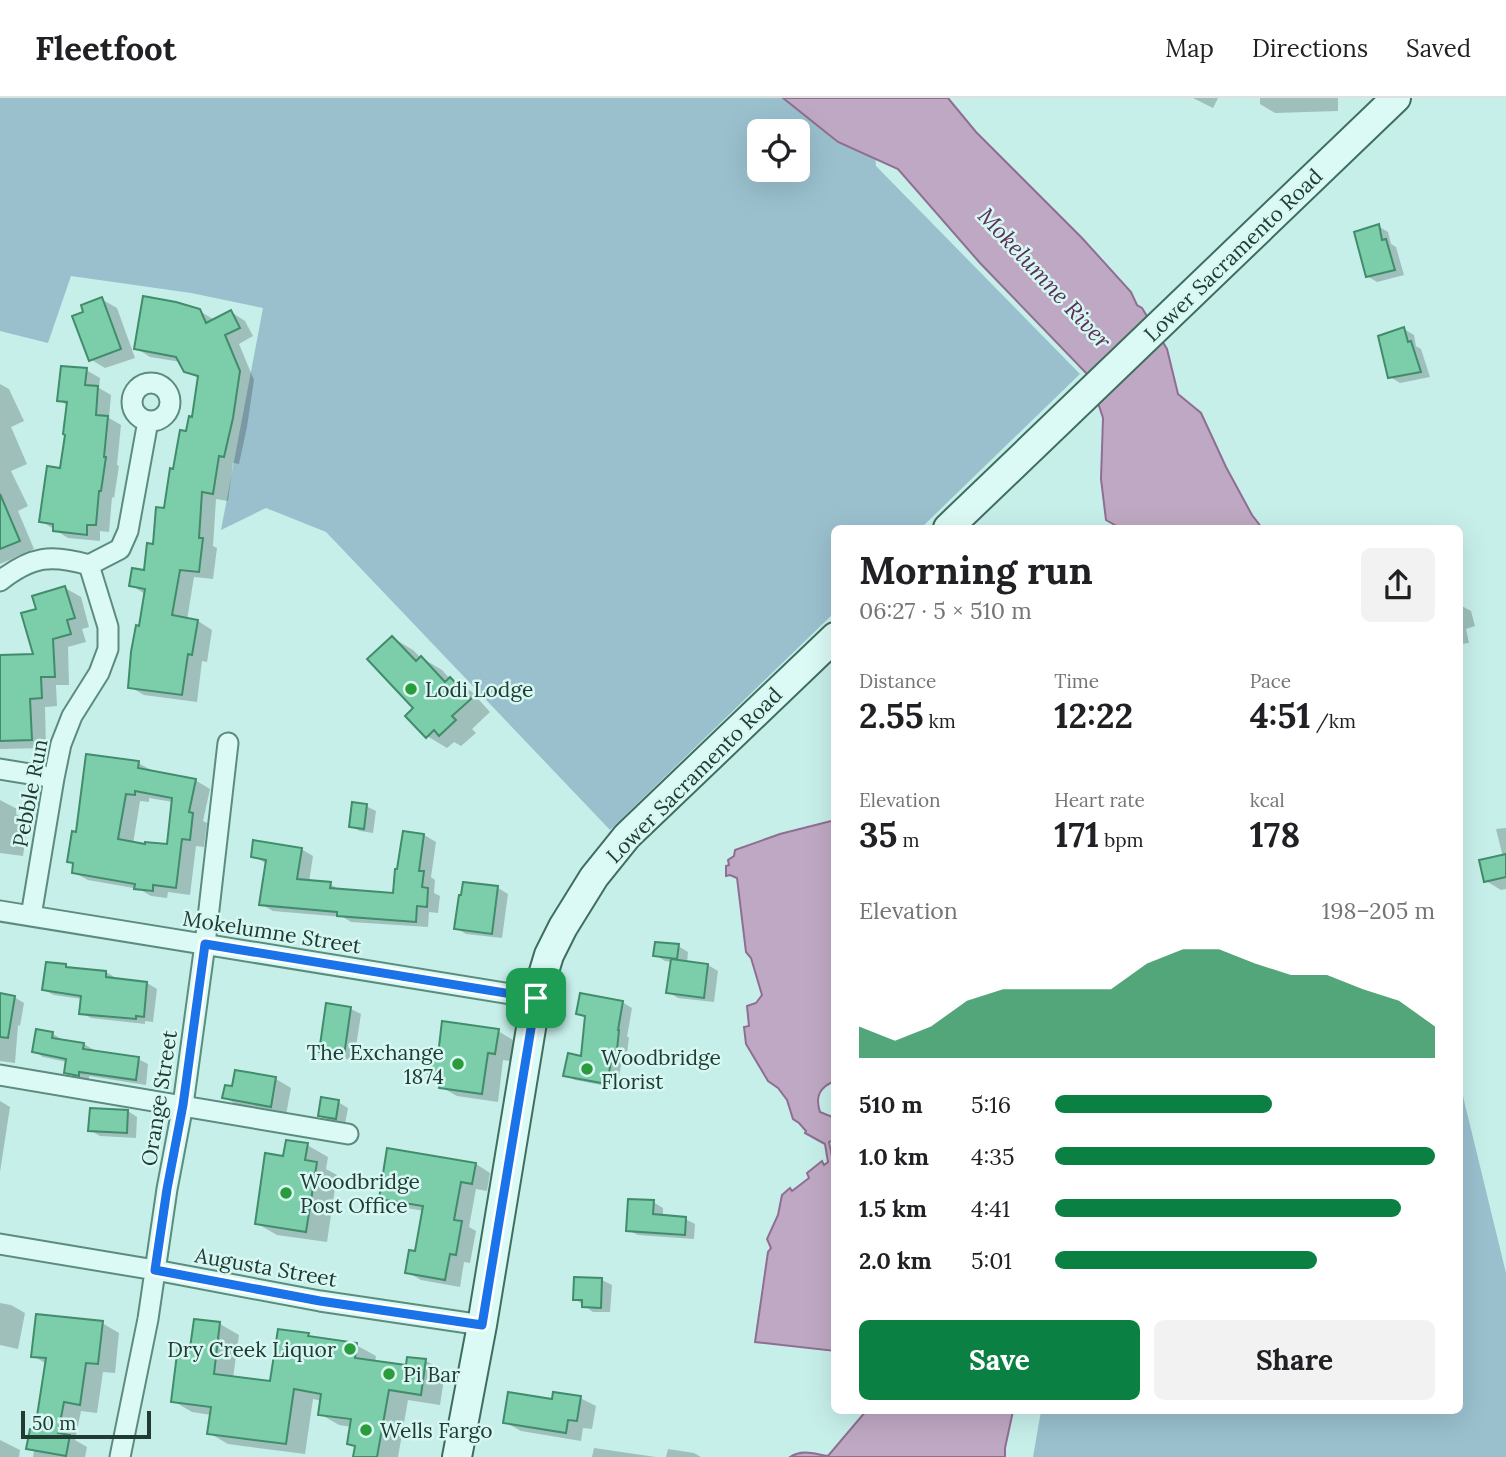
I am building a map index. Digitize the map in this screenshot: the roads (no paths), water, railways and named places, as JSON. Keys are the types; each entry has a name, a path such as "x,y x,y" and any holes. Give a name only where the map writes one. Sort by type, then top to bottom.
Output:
{"main road":[{"name":"Lower Sacramento Road","path":"951,525 1396,98"},
{"name":"Lower Sacramento Road","path":"457,1457 482,1325 536,998 549,956 563,927 594,877 627,836 830,642"}],"street":[{"path":"0,581 21,567 44,559 65,558 89,565 120,549 128,531 148,421"},
{"name":"Pebble Run","path":"31,916 61,744 72,716 99,673 108,649 108,626 89,565"},
{"name":"Orange Street","path":"120,1457 148,1319 167,1189 183,1105 228,743"},
{"path":"0,769 54,778"},
{"name":"Mokelumne Street","path":"0,911 536,998"},
{"path":"0,1075 348,1134"},
{"name":"Augusta Street","path":"0,1244 320,1301 482,1325"}],"water":[{"name":"Mokelumne River","path":"783,98 948,98 976,132 1082,238 1131,292 1167,349 1178,394 1201,413 1226,467 1260,525 1115,525 1106,520 1101,479 1103,418 1089,376 980,263 898,169 838,142"},
{"path":"831,821 831,1083 822,1089 818,1102 820,1112 831,1116 831,1351 755,1342 768,1252 771,1248 767,1239 778,1215 782,1195 809,1178 807,1173 822,1161 824,1165 828,1162 825,1144 805,1133 793,1119 787,1100 778,1088 768,1081 746,1044 744,1027 749,1026 747,1006 756,1003 762,995 751,958 746,952 737,878 726,876 726,866 729,865 728,860 734,856 735,850 780,834"},
{"path":"863,1414 1012,1414 1005,1457 790,1457 804,1453 828,1456"}],"place":[{"name":"Lodi Lodge","path":"411,689"},
{"name":"The Exchange 1874","path":"458,1064"},
{"name":"Woodbridge Florist","path":"587,1069"},
{"name":"Woodbridge Post Office","path":"286,1193"},
{"name":"Dry Creek Liquor","path":"350,1349"},
{"name":"Pi Bar","path":"389,1374"},
{"name":"Wells Fargo","path":"366,1430"}]}
